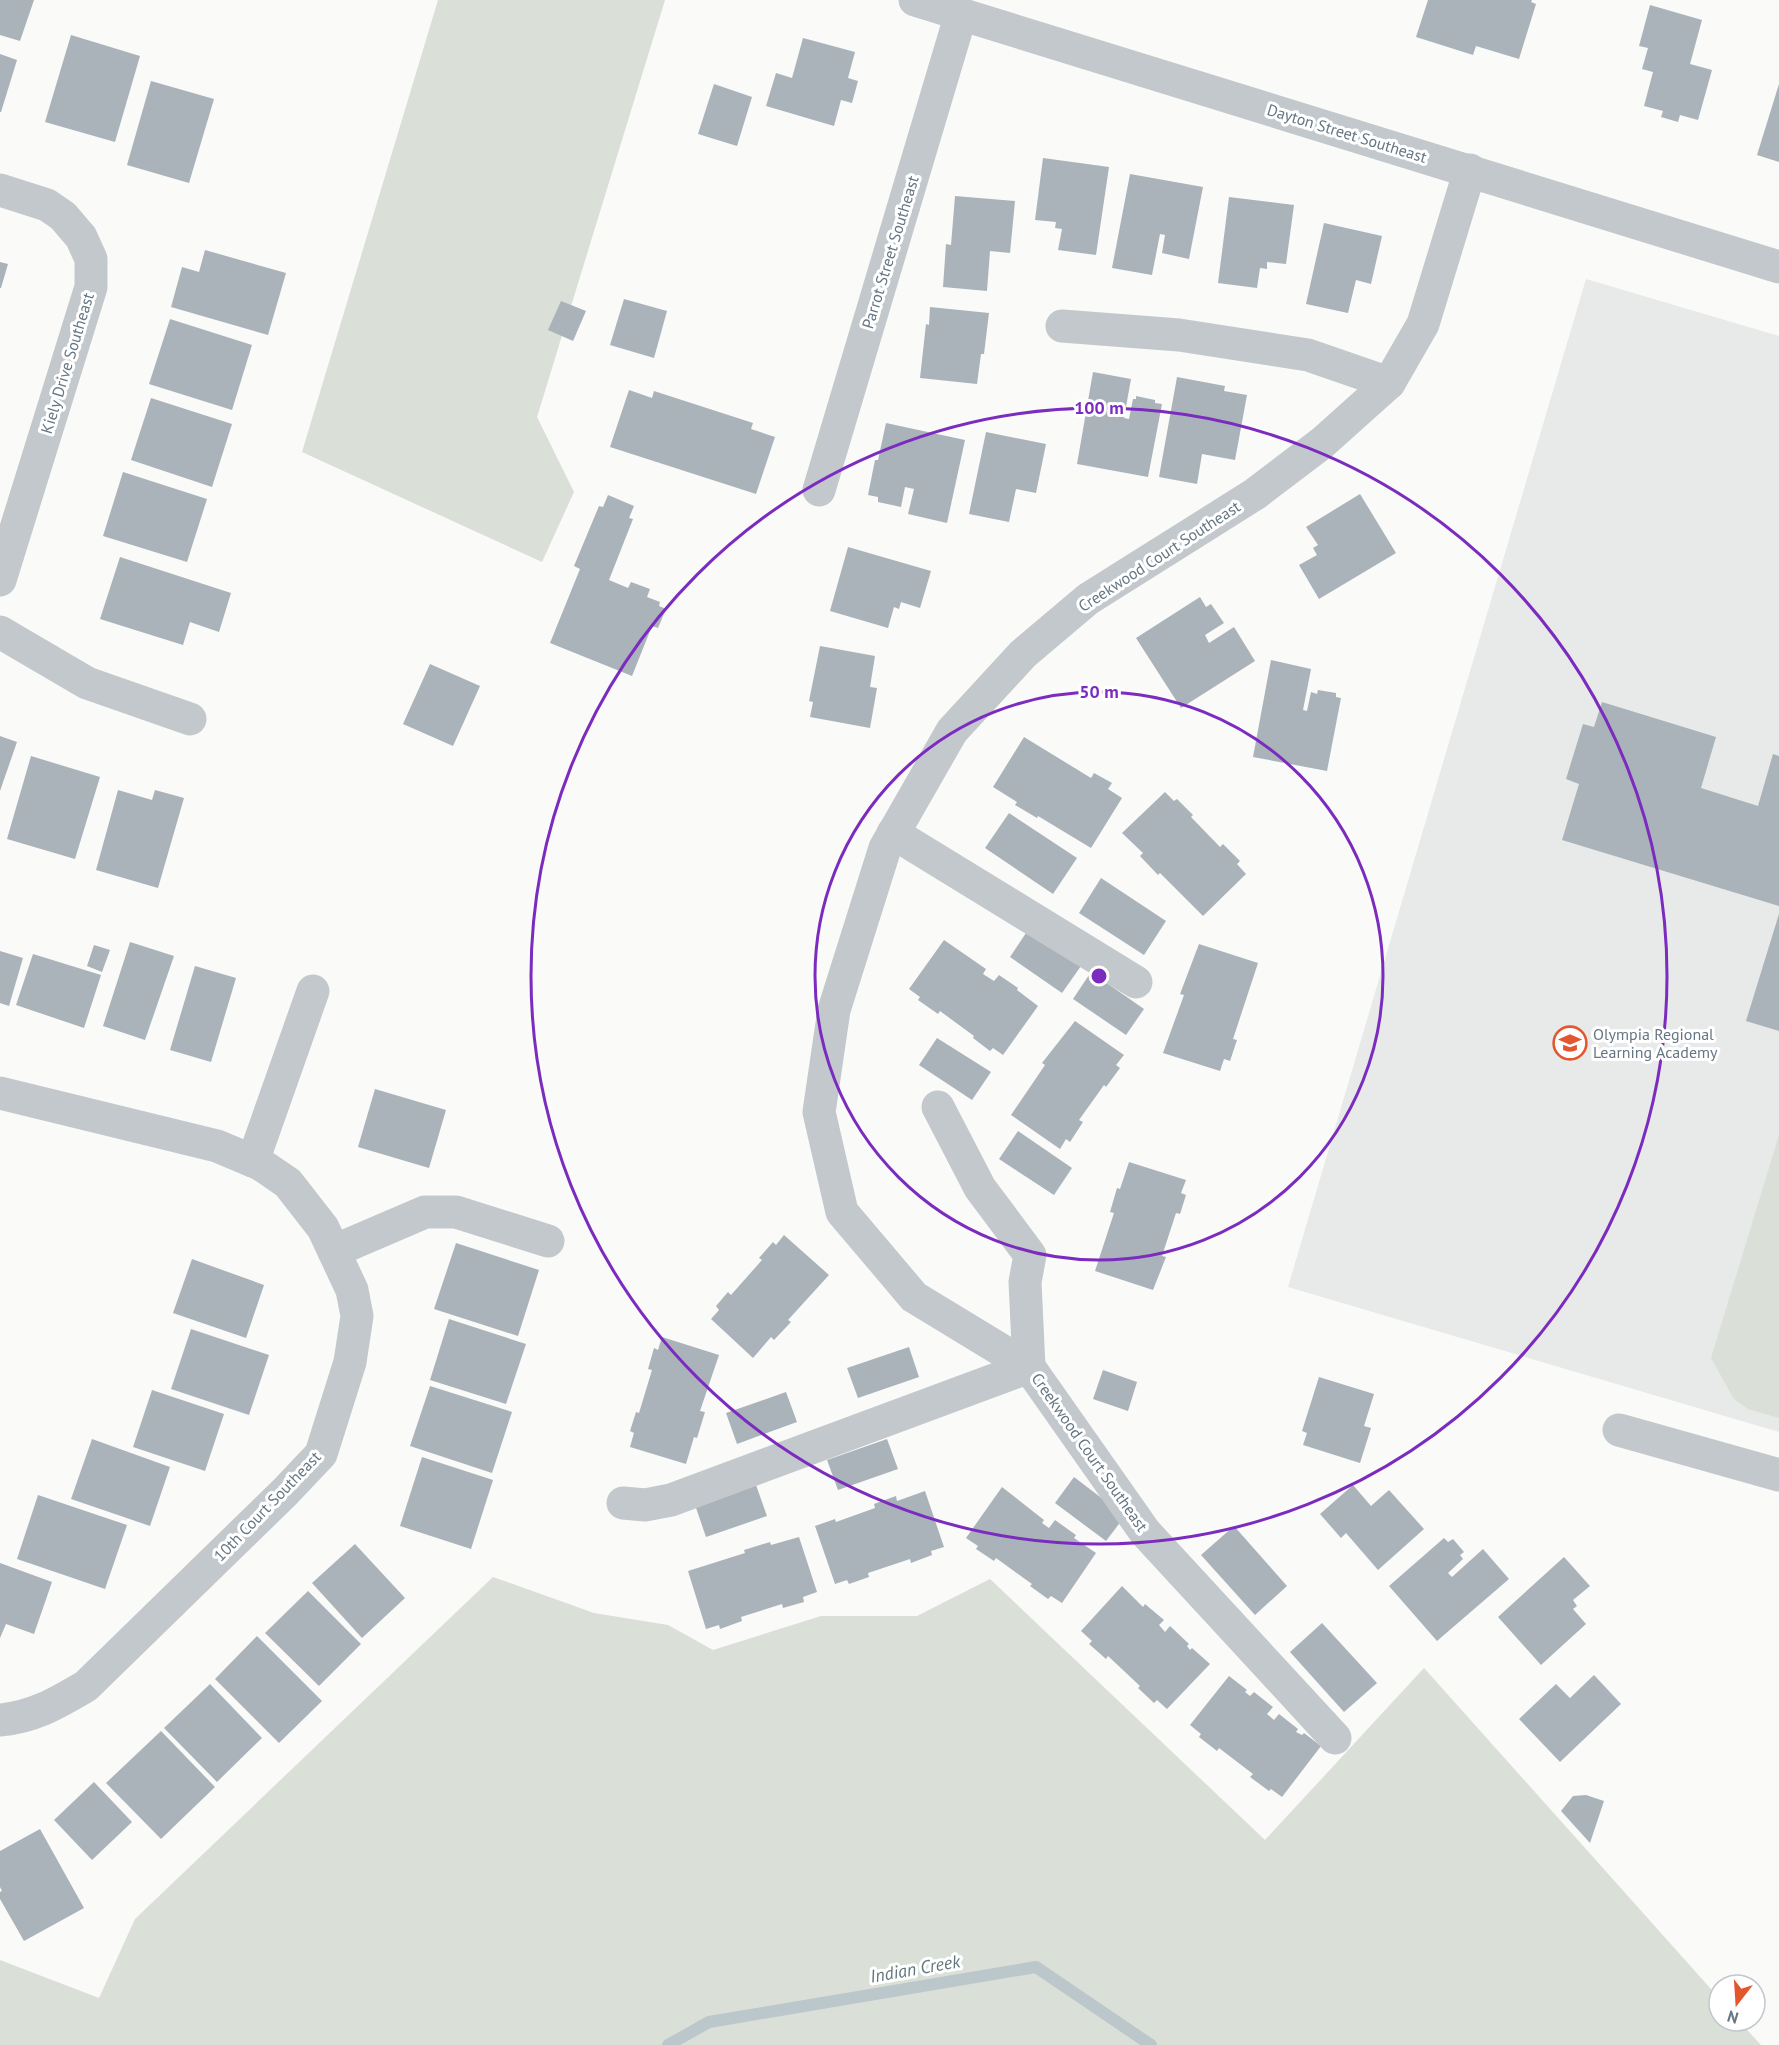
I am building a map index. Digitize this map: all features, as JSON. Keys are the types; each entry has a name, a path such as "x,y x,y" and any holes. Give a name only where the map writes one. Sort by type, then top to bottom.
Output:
{"street":[{"name":"Dayton Street Southeast","path":"915,0 1779,267"},
{"name":"Parrot Street Southeast","path":"819,490 961,14"},
{"name":"Creekwood Court Southeast","path":"1335,1738 1145,1532 1029,1367 914,1296 842,1212 819,1112 834,1010 885,848 952,731 1023,654 1088,599 1255,494 1322,443 1389,383 1423,324 1470,171"},
{"name":"Kiely Drive Southeast","path":"0,190 47,205 63,216 81,237 90,259 92,287 0,580"},
{"path":"1062,326 1179,335 1308,355 1389,383"},
{"path":"0,632 87,683 190,719"},
{"path":"893,833 1136,982"},
{"path":"253,1161 313,991"},
{"name":"10th Court Southeast","path":"0,1093 217,1146 253,1161 288,1183 323,1228 352,1290 357,1316 350,1362 321,1454 86,1686 49,1708 12,1719 0,1720"},
{"path":"623,1503 645,1505 671,1500 1029,1367 1025,1282 1030,1256 980,1188 938,1107"},
{"path":"334,1251 425,1212 456,1212 548,1241"},
{"path":"1619,1430 1779,1475"}],"shaded area":[{"path":"438,0 665,0 537,417 574,492 542,562 302,452"},
{"name":"Olympia Regional Learning Academy","path":"1586,279 1779,336 1779,1432 1288,1287"},
{"path":"1779,1135 1779,1418 1748,1409 1734,1399 1711,1358"},
{"path":"493,1577 594,1613 668,1625 713,1650 821,1616 917,1616 990,1579 1265,1840 1424,1668 1707,1985 1707,2033 1750,2033 1761,2045 0,2045 0,1960 99,1998 135,1919"}],"building":[{"path":"0,0 34,0 20,41 0,35"},
{"path":"1428,0 1532,0 1531,2 1536,4 1519,59 1476,46 1473,55 1416,37"},
{"path":"1650,5 1702,20 1690,64 1712,70 1698,120 1680,115 1678,122 1661,117 1663,111 1644,106 1653,72 1642,69 1648,48 1639,46"},
{"path":"71,35 140,56 115,142 45,122"},
{"path":"803,38 855,52 848,78 858,81 852,103 841,100 834,126 766,106 776,73 792,78"},
{"path":"0,54 17,60 1,112 0,112"},
{"path":"151,81 214,99 189,183 127,165"},
{"path":"714,84 752,97 737,146 698,134"},
{"path":"1779,84 1779,162 1757,155"},
{"path":"1043,158 1109,167 1096,255 1058,250 1062,229 1055,228 1056,222 1035,220"},
{"path":"1130,174 1203,187 1189,259 1162,253 1165,235 1160,234 1152,275 1112,268"},
{"path":"955,196 1015,201 1010,253 990,251 987,291 943,287 946,244 951,245"},
{"path":"1229,197 1294,205 1286,264 1267,262 1267,269 1260,268 1257,288 1218,283"},
{"path":"1324,223 1382,236 1371,284 1356,280 1348,313 1306,304"},
{"path":"205,250 286,273 268,335 171,307 182,267 199,272"},
{"path":"0,262 8,264 1,288 0,288"},
{"path":"624,299 667,311 654,358 610,345"},
{"path":"561,301 586,311 573,341 548,330"},
{"path":"930,307 989,313 984,354 981,354 977,384 920,378"},
{"path":"170,319 252,345 232,410 149,384"},
{"path":"1093,372 1131,379 1124,418 1129,419 1133,399 1136,399 1136,396 1162,404 1148,477 1077,464"},
{"path":"1177,377 1225,386 1224,391 1247,395 1235,460 1202,454 1197,484 1159,477"},
{"path":"629,390 652,398 654,391 753,423 751,429 775,437 756,494 610,447"},
{"path":"151,398 232,424 212,487 131,460"},
{"path":"886,423 965,440 947,523 908,514 914,489 905,487 901,507 878,502 878,497 868,495"},
{"path":"986,432 1046,444 1036,493 1016,489 1009,522 969,514"},
{"path":"123,472 207,499 187,562 103,536"},
{"path":"1360,494 1396,553 1319,599 1299,565 1317,555 1313,548 1318,545 1306,527"},
{"path":"608,495 634,506 629,518 633,519 609,580 628,588 631,582 650,589 647,597 660,602 659,606 666,609 658,628 652,626 632,676 550,643 580,569 574,566 599,506 603,507"},
{"path":"848,547 931,571 920,608 901,602 899,609 894,607 888,628 830,611"},
{"path":"120,557 231,593 219,632 190,622 183,645 100,619"},
{"path":"1200,597 1206,607 1211,604 1224,623 1205,635 1209,643 1234,627 1255,661 1181,708 1136,638"},
{"path":"820,646 875,656 870,687 877,688 870,728 810,717 813,702 809,701"},
{"path":"1271,660 1311,669 1303,710 1307,711 1311,692 1317,694 1318,690 1336,693 1336,697 1341,698 1327,771 1253,757"},
{"path":"430,664 480,686 453,746 403,724"},
{"path":"1602,702 1716,737 1701,788 1758,806 1773,754 1779,756 1779,906 1562,840 1579,784 1566,779 1583,724 1594,727"},
{"path":"0,736 17,742 0,791"},
{"path":"1024,737 1091,778 1094,773 1112,783 1108,789 1122,798 1091,848 1015,805 1017,802 993,787"},
{"path":"31,756 100,777 75,859 7,839"},
{"path":"118,790 152,800 155,790 184,798 158,888 96,870"},
{"path":"1165,792 1174,801 1177,799 1193,815 1191,817 1220,847 1223,844 1240,861 1237,864 1246,874 1203,916 1160,873 1158,875 1140,856 1143,853 1122,833"},
{"path":"1009,813 1077,858 1053,894 985,848"},
{"path":"1101,878 1166,921 1144,955 1079,913"},
{"path":"1779,914 1779,1031 1746,1021"},
{"path":"1028,930 1081,966 1062,993 1010,957"},
{"path":"944,940 986,969 983,974 994,981 999,975 1038,1006 1003,1055 993,1048 990,1051 940,1011 938,1014 918,1000 920,997 909,989"},
{"path":"130,942 174,956 145,1040 103,1026"},
{"path":"1199,944 1258,963 1233,1039 1237,1040 1230,1061 1224,1059 1220,1071 1163,1053 1184,995 1180,994"},
{"path":"94,945 110,950 102,972 87,966"},
{"path":"0,951 23,958 9,1006 0,1003"},
{"path":"33,954 101,975 84,1028 16,1005"},
{"path":"195,966 236,978 211,1062 170,1050"},
{"path":"1091,972 1144,1009 1126,1035 1073,999"},
{"path":"1075,1021 1124,1055 1116,1065 1120,1068 1106,1087 1104,1085 1079,1120 1083,1122 1070,1142 1066,1139 1060,1149 1011,1115 1045,1065 1042,1063"},
{"path":"937,1038 991,1072 972,1100 919,1065"},
{"path":"375,1089 446,1110 429,1168 358,1147"},
{"path":"1018,1131 1072,1168 1054,1195 999,1159"},
{"path":"1129,1162 1186,1180 1181,1193 1186,1195 1180,1214 1176,1213 1162,1256 1166,1257 1153,1290 1095,1271 1114,1213 1110,1212 1117,1188 1120,1189"},
{"path":"784,1235 829,1275 788,1320 791,1322 774,1340 771,1337 753,1358 711,1319 719,1310 716,1306 728,1292 731,1295 762,1260 759,1258 773,1242 776,1245"},
{"path":"456,1243 539,1270 518,1336 434,1309"},
{"path":"192,1259 264,1285 246,1338 173,1313"},
{"path":"449,1319 526,1344 506,1404 430,1380"},
{"path":"191,1329 269,1355 249,1415 171,1389"},
{"path":"662,1337 719,1355 700,1411 705,1412 686,1464 630,1447 634,1433 630,1431 636,1412 639,1413 652,1370 648,1369 654,1348 658,1350"},
{"path":"909,1347 919,1377 858,1398 847,1368"},
{"path":"1103,1370 1137,1382 1128,1411 1093,1399"},
{"path":"1319,1377 1374,1394 1364,1426 1371,1428 1360,1463 1303,1445 1307,1433 1302,1431"},
{"path":"430,1386 512,1412 492,1473 410,1446"},
{"path":"152,1390 224,1414 205,1471 133,1447"},
{"path":"786,1392 797,1422 737,1444 726,1413"},
{"path":"92,1439 170,1467 150,1526 71,1499"},
{"path":"887,1439 898,1469 838,1490 827,1460"},
{"path":"422,1457 493,1480 471,1549 400,1526"},
{"path":"1074,1477 1125,1516 1106,1541 1055,1503"},
{"path":"756,1485 767,1516 706,1537 695,1505"},
{"path":"1353,1485 1371,1506 1389,1490 1424,1529 1378,1570 1346,1533 1341,1538 1320,1514"},
{"path":"1002,1487 1044,1520 1042,1523 1049,1528 1055,1520 1076,1535 1074,1538 1096,1553 1062,1603 1051,1596 1048,1599 1030,1586 1032,1584 996,1558 994,1561 976,1549 978,1546 966,1538"},
{"path":"925,1491 944,1547 931,1551 932,1555 911,1563 910,1559 868,1573 869,1577 849,1584 847,1580 835,1584 815,1526 835,1519 836,1522 875,1508 874,1504 896,1496 897,1501"},
{"path":"38,1495 127,1525 105,1589 17,1559"},
{"path":"1234,1526 1287,1586 1255,1615 1201,1555"},
{"path":"799,1537 817,1592 803,1597 804,1602 783,1608 782,1604 741,1617 742,1621 720,1629 719,1625 706,1629 688,1571 745,1553 744,1550 770,1542 771,1545"},
{"path":"1444,1538 1448,1542 1453,1539 1464,1552 1460,1555 1463,1559 1448,1573 1452,1577 1483,1549 1509,1579 1437,1641 1389,1586"},
{"path":"355,1544 405,1598 362,1638 312,1583"},
{"path":"1564,1557 1590,1586 1573,1600 1577,1606 1573,1609 1586,1624 1541,1665 1498,1617"},
{"path":"0,1563 52,1582 34,1634 6,1624 0,1638"},
{"path":"1122,1586 1143,1607 1145,1604 1164,1620 1159,1625 1165,1632 1170,1626 1189,1644 1187,1646 1190,1650 1192,1648 1210,1664 1167,1709 1157,1700 1154,1703 1138,1688 1140,1686 1108,1656 1106,1659 1089,1644 1092,1641 1081,1631"},
{"path":"308,1591 361,1644 319,1686 265,1633"},
{"path":"1322,1623 1377,1683 1344,1712 1290,1652"},
{"path":"257,1636 322,1701 279,1743 215,1679"},
{"path":"1594,1675 1621,1704 1560,1762 1519,1719 1556,1684 1570,1698"},
{"path":"1229,1676 1247,1690 1245,1692 1250,1696 1254,1692 1273,1707 1267,1714 1274,1720 1279,1714 1298,1729 1296,1732 1302,1735 1304,1733 1321,1746 1282,1797 1271,1789 1269,1791 1250,1777 1253,1774 1219,1748 1217,1751 1199,1737 1201,1734 1190,1725"},
{"path":"210,1684 262,1738 217,1782 164,1728"},
{"path":"161,1731 215,1787 161,1839 106,1783"},
{"path":"94,1782 132,1822 92,1860 54,1820"},
{"path":"1586,1795 1604,1801 1590,1843 1561,1811 1573,1796"},
{"path":"40,1829 84,1908 24,1941 0,1899 2,1891 0,1851"}],"waterway":[{"name":"Indian Creek","path":"668,2045 709,2022 1036,1967 1151,2045"}],"place":[{"name":"Olympia Regional Learning Academy","path":"1570,1043"}]}
